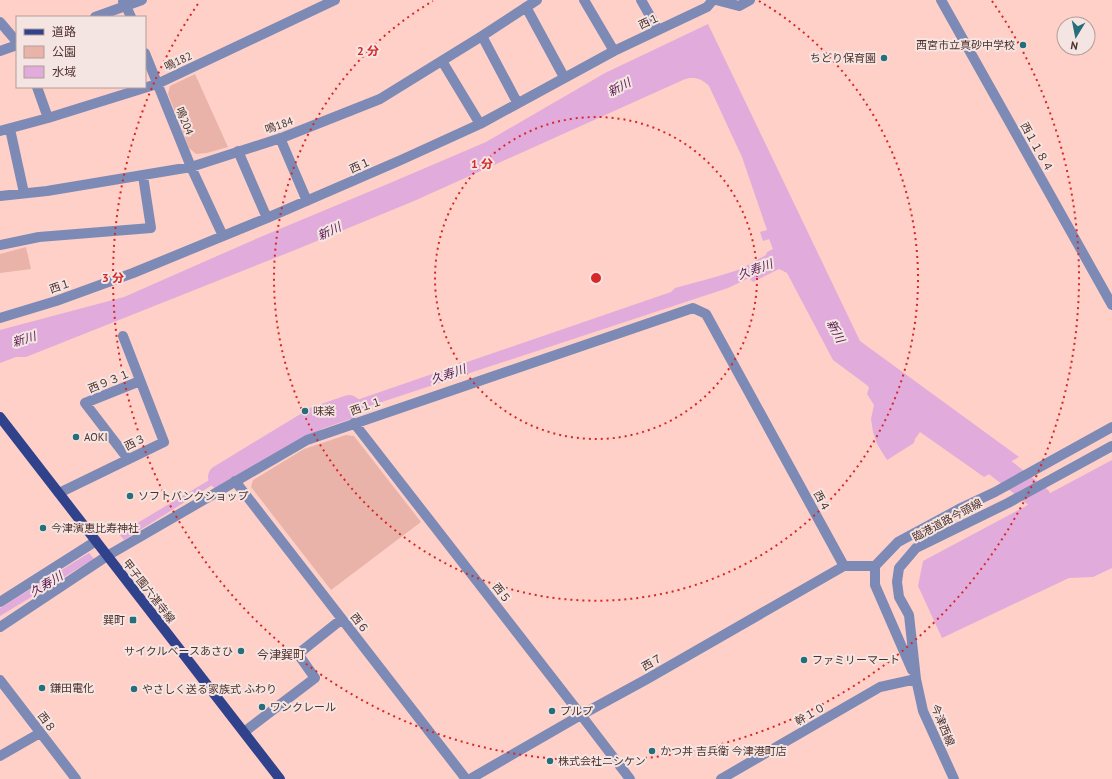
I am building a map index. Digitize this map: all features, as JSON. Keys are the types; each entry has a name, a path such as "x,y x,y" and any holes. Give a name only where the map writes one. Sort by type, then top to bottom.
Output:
{"main road":[{"name":"甲子園六湛寺線","path":"0,417 280,779"}],"street":[{"path":"97,16 124,3 142,0"},
{"name":"鳴182","path":"146,87 157,84 316,4 335,0"},
{"name":"鳴184","path":"0,196 143,176 191,167 280,138 380,99 537,0"},
{"path":"584,0 614,50"},
{"path":"641,0 658,30"},
{"name":"西１","path":"0,318 56,301 133,273 267,218 401,160 480,124 517,102 614,50 708,7 712,0"},
{"path":"716,0 739,6 750,0"},
{"name":"西１１８４","path":"941,0 1112,305"},
{"path":"124,3 130,16"},
{"path":"526,7 564,77"},
{"path":"0,22 16,43"},
{"path":"482,36 517,102"},
{"path":"0,51 16,44"},
{"name":"鳴204","path":"146,56 191,167 223,236"},
{"path":"442,61 480,124"},
{"path":"37,88 48,118"},
{"name":"鳴182","path":"5,130 144,88"},
{"path":"5,130 24,193"},
{"path":"280,138 307,201"},
{"path":"238,151 267,218"},
{"path":"0,245 39,237 151,228 143,176"},
{"name":"西１１","path":"0,627 107,556 307,440 693,308 706,314"},
{"name":"西４","path":"706,314 844,566"},
{"name":"西３","path":"59,493 164,442 123,336"},
{"name":"西９３１","path":"128,459 85,403 140,381"},
{"name":"西５","path":"354,423 630,779"},
{"name":"臨港道路今頭線","path":"875,566 898,542 961,508 995,492 1112,427"},
{"name":"臨港道路今頭線","path":"916,679 909,615 899,597 897,582 899,568 916,548 1008,503 1112,446"},
{"name":"西６","path":"236,481 466,779"},
{"path":"0,602 96,541"},
{"path":"844,566 875,566 875,585 916,679"},
{"name":"西７","path":"470,779 581,714 647,679 844,566"},
{"path":"244,732 315,678 298,654 342,619"},
{"name":"幹１０","path":"721,779 880,687 916,679"},
{"name":"今津西線","path":"916,679 923,711 954,779"},
{"name":"西８","path":"0,680 76,779"},
{"path":"0,756 40,733"}],"green space":[{"path":"195,74 228,147 207,153 196,154 189,148 168,94 170,86"},
{"path":"26,247 31,269 0,273 0,254"},
{"path":"346,435 354,436 421,522 331,590 251,487 253,480 304,449"}],"water":[{"path":"708,24 860,341 1019,457 984,477 920,432 914,443 887,460 877,444 873,432 871,419 874,405 867,394 869,388 868,386 833,360 787,273 779,269 753,282 749,278 728,288 321,422 316,414 671,292 675,288 741,269 766,255 767,252 773,249 769,239 763,241 760,232 767,230 742,157 709,86 703,81 694,78 683,80 414,201 295,250 26,357 16,357 0,363 0,330 124,297 258,238 486,142 605,73"},
{"path":"246,458 249,462 124,540 119,534"},
{"path":"1112,460 1112,568 1093,577 1069,578 942,638 918,586 923,561"},
{"path":"89,553 94,559 0,616 0,608"}],"waterway":[{"name":"久寿川","path":"220,477 317,418 349,407"},
{"name":"新川","path":"975,448 1039,498"}],"place":[{"name":"西宮市立真砂中学校","path":"1023,45"},
{"name":"ちどり保育園","path":"884,58"},
{"name":"味楽","path":"305,411"},
{"name":"AOKI","path":"76,437"},
{"name":"ソフトバンクショップ","path":"130,496"},
{"name":"今津濱恵比寿神社","path":"43,528"},
{"name":"巽町","path":"133,620"},
{"name":"サイクルベースあさひ","path":"241,651"},
{"name":"ファミリーマート","path":"804,660"},
{"name":"鎌田電化","path":"42,688"},
{"name":"やさしく送る家族式 ふわり","path":"134,689"},
{"name":"ワンクレール","path":"262,707"},
{"name":"プルプ","path":"552,711"},
{"name":"かつ丼 吉兵衛 今津港町店","path":"652,751"},
{"name":"株式会社ニシケン","path":"550,761"}],"district":[{"name":"今津巽町","path":"281,654"}]}
